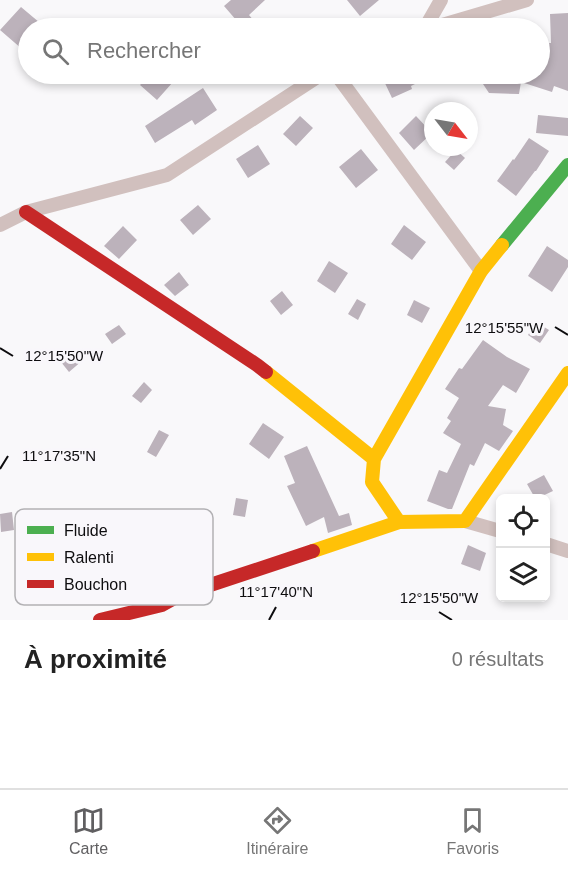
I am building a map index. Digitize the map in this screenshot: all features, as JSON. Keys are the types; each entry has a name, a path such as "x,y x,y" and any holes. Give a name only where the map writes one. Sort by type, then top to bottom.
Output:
{"street":[{"path":"431,18 441,0"},
{"path":"466,18 527,0"},
{"path":"0,225 26,212 167,176 307,84"},
{"path":"343,84 481,271"},
{"path":"399,522 372,482 374,459 481,271 568,165"},
{"path":"26,212 257,365 374,459"},
{"path":"465,521 568,374"},
{"path":"213,584 399,522 465,521 496,530"},
{"path":"550,545 568,551"},
{"path":"100,620 162,605"}],"building":[{"path":"231,0 265,0 249,15 252,18 234,18 224,6"},
{"path":"347,0 379,0 360,16"},
{"path":"21,7 34,18 18,18 18,46 0,30"},
{"path":"568,13 568,91 554,86 552,92 527,84 550,84 550,14"},
{"path":"141,84 171,84 157,100"},
{"path":"385,84 415,84 411,86 412,89 392,98"},
{"path":"483,84 521,84 519,94 489,93"},
{"path":"203,88 217,110 195,125 192,120 155,143 145,126"},
{"path":"538,115 568,118 568,136 536,133"},
{"path":"300,116 313,128 296,146 283,134"},
{"path":"416,116 424,124 424,141 414,150 399,133"},
{"path":"529,138 549,151 516,196 497,181"},
{"path":"258,145 270,164 248,178 236,159"},
{"path":"361,149 378,170 356,188 339,167"},
{"path":"450,156 465,158 454,170 445,162"},
{"path":"198,205 211,219 193,235 180,220"},
{"path":"404,225 426,242 412,260 391,244"},
{"path":"123,226 137,240 119,259 104,246"},
{"path":"547,246 568,260 568,267 552,292 528,276"},
{"path":"329,261 348,273 335,293 317,281"},
{"path":"179,272 189,285 175,296 164,285"},
{"path":"282,291 293,305 281,315 270,301"},
{"path":"357,299 366,304 358,320 348,314"},
{"path":"414,300 430,308 422,323 407,315"},
{"path":"536,322 549,330 540,343 528,335"},
{"path":"119,325 126,334 112,344 105,334"},
{"path":"483,340 507,357 530,369 516,393 503,385 488,406 506,409 503,425 513,431 499,451 485,443 474,466 470,464 452,509 448,509 427,501 439,470 447,473 461,444 443,433 451,421 447,418 459,398 445,389 459,368 462,369"},
{"path":"76,351 83,360 69,372 61,362"},
{"path":"144,382 152,390 141,403 132,396"},
{"path":"263,423 284,437 269,459 249,444"},
{"path":"159,430 169,435 156,457 147,452"},
{"path":"307,446 339,516 349,513 352,525 328,533 324,517 306,526 287,486 295,483 284,456"},
{"path":"544,475 553,491 547,494 533,494 527,484"},
{"path":"236,498 248,500 245,517 233,515"},
{"path":"12,512 14,530 1,532 0,514"},
{"path":"468,545 486,553 480,571 461,564"}],"traffic: fast":[{"path":"502,245 568,165"}],"traffic: slow":[{"path":"399,522 372,482 374,459 481,271 502,245"},
{"path":"266,372 374,459"},
{"path":"313,551 399,522 465,521 568,373"}],"traffic: jam":[{"path":"26,212 266,372"},
{"path":"213,584 313,551"},
{"path":"100,620 162,605"}]}
